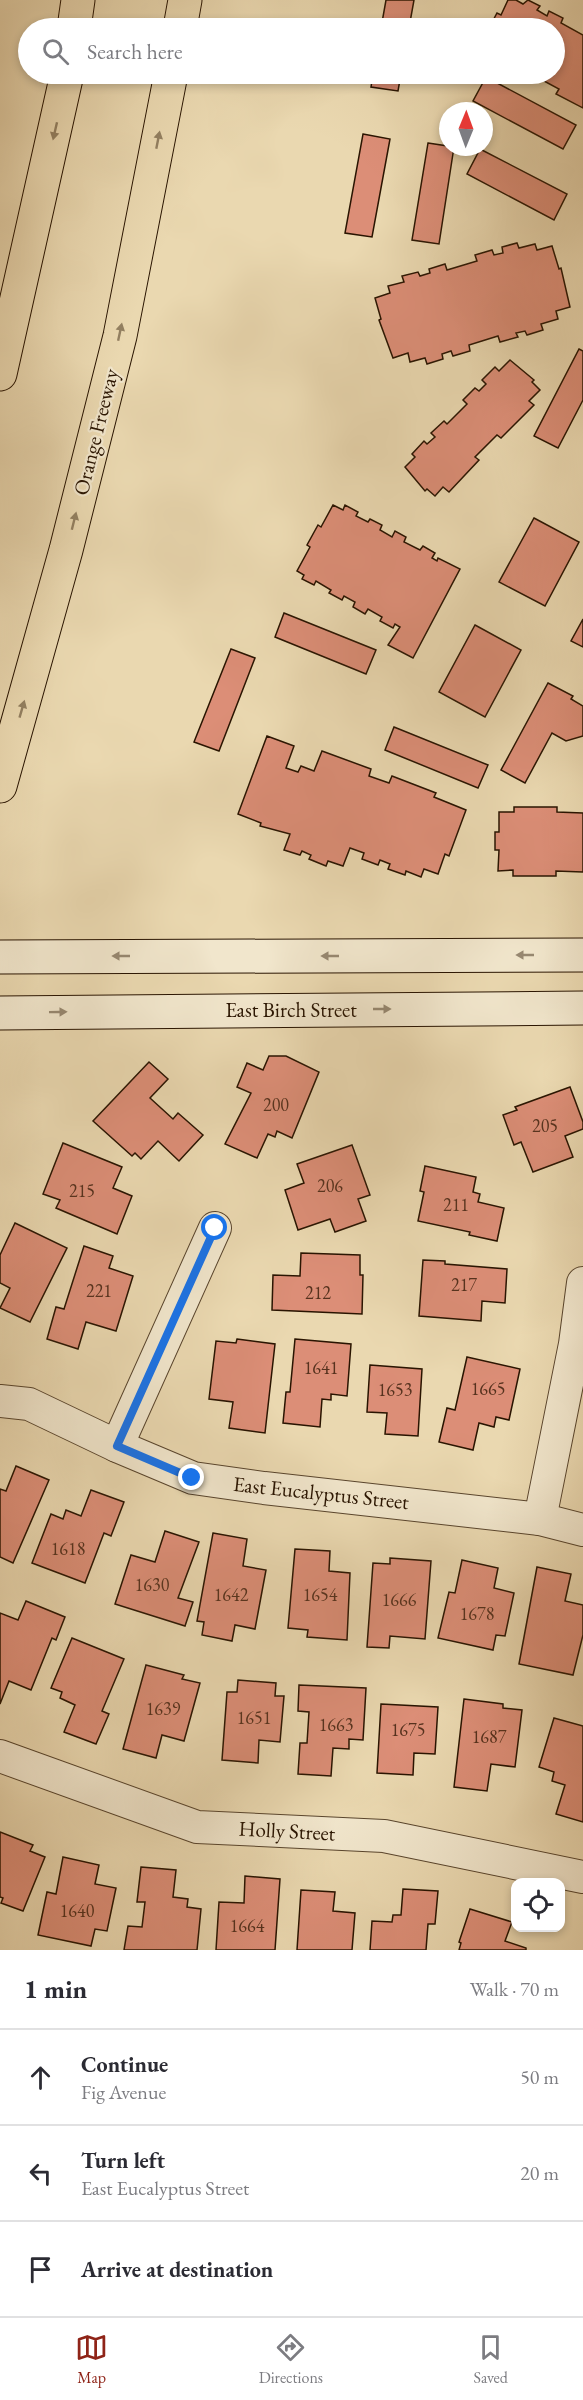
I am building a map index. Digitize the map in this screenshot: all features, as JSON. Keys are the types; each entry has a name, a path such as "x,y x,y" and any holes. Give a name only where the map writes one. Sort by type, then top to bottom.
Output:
{"highway":[{"path":"75,18 78,0"},
{"path":"182,18 185,0"},
{"path":"0,374 65,84"},
{"name":"Orange Freeway","path":"0,786 66,550 120,336 169,84"}],"street":[{"path":"0,957 583,955"},
{"name":"East Birch Street","path":"0,1012 583,1008"},
{"path":"117,1446 215,1228"},
{"path":"540,1519 575,1344 583,1283"},
{"name":"East Eucalyptus Street","path":"0,1401 29,1404 117,1446 192,1478 540,1519 583,1530"},
{"name":"Holly Street","path":"0,1756 198,1827 384,1836 583,1877"}],"building":[{"path":"386,0 414,0 411,18 383,18"},
{"path":"508,0 516,0 523,4 528,0 540,6 537,10 547,16 549,11 563,18 494,18 497,13 501,15"},
{"path":"565,25 583,35 583,108 556,94 559,89 550,84 565,84"},
{"path":"371,84 399,84 398,91 371,87"},
{"path":"482,84 499,84 576,125 563,149 493,112 493,102 473,101"},
{"path":"363,134 390,139 372,237 345,233"},
{"path":"428,143 439,145 439,156 453,156 439,244 412,240"},
{"path":"476,156 493,156 567,194 554,220 467,174"},
{"path":"517,243 519,248 535,244 537,250 552,246 559,269 561,268 570,307 556,311 558,319 541,324 543,330 527,335 525,331 516,333 518,337 500,342 498,336 469,345 470,351 453,356 451,351 442,354 443,359 427,364 425,358 410,362 408,353 393,358 379,320 381,319 375,298 390,293 388,286 404,282 402,276 418,272 420,276 430,273 429,269 445,264 447,270 477,261 475,255 492,250 494,255 503,253 502,247"},
{"path":"579,349 583,351 583,400 558,448 534,436"},
{"path":"510,360 534,380 532,382 540,390 529,401 534,405 501,438 497,435 475,457 479,460 449,492 443,487 435,496 427,489 425,491 405,467 415,457 412,454 424,441 427,444 435,437 431,433 444,421 447,424 467,404 463,400 475,388 479,391 486,384 482,380 495,367 499,371"},
{"path":"333,505 343,510 345,505 358,512 356,516 382,525 380,530 392,537 395,531 406,537 404,542 420,550 423,546 435,553 432,558 437,561 438,558 460,569 413,658 388,645 400,627 395,624 393,628 380,621 382,617 368,609 365,614 353,607 355,602 344,596 342,600 329,593 331,590 316,581 314,585 302,579 304,575 297,571 310,547 307,545 318,525 321,527"},
{"path":"534,518 579,542 545,606 499,582"},
{"path":"284,613 376,650 366,674 275,637"},
{"path":"583,619 583,647 571,641"},
{"path":"475,625 521,650 485,717 439,692"},
{"path":"231,649 255,658 219,751 194,742"},
{"path":"548,683 573,696 571,699 583,706 583,736 566,741 552,733 525,783 501,770"},
{"path":"394,727 488,765 478,788 385,750"},
{"path":"267,736 294,746 286,768 298,772 301,766 314,771 322,751 371,769 369,776 389,783 392,776 436,793 434,797 466,810 449,856 445,854 438,874 424,869 421,877 406,871 405,875 388,869 390,864 380,860 378,865 362,859 364,853 350,848 343,866 328,861 326,866 309,859 311,855 302,851 300,855 284,850 290,834 260,826 261,823 238,814"},
{"path":"514,807 557,807 557,812 583,813 583,872 556,871 556,876 513,876 513,870 498,871 499,850 495,850 495,832 499,832 499,812 514,812"},
{"path":"269,1056 286,1056 319,1072 292,1138 277,1131 275,1137 268,1134 257,1158 225,1144 251,1093 237,1087 247,1063 263,1070"},
{"path":"149,1062 168,1079 150,1098 173,1119 178,1113 203,1135 179,1161 158,1141 141,1159 135,1153 132,1156 93,1121"},
{"path":"570,1087 583,1122 583,1129 565,1136 573,1157 533,1172 521,1142 514,1145 503,1115 517,1110 515,1107"},
{"path":"63,1143 122,1167 113,1188 132,1196 117,1234 56,1208 60,1200 43,1194"},
{"path":"352,1145 370,1195 358,1199 366,1221 335,1232 330,1219 298,1230 285,1190 304,1183 297,1164"},
{"path":"425,1166 476,1177 473,1192 480,1194 478,1202 504,1208 497,1241 469,1235 470,1232 418,1221 424,1192 420,1191"},
{"path":"15,1223 67,1248 30,1322 0,1308 10,1288 0,1283 0,1255"},
{"path":"84,1246 113,1256 109,1268 133,1276 116,1331 86,1322 78,1349 47,1339 56,1307 64,1309"},
{"path":"301,1253 360,1255 360,1275 363,1275 362,1314 272,1310 273,1275 300,1276"},
{"path":"423,1260 507,1269 505,1303 482,1301 481,1321 419,1316"},
{"path":"237,1339 275,1344 265,1433 229,1428 233,1402 209,1399 216,1341 236,1343"},
{"path":"295,1339 351,1344 347,1396 331,1394 331,1400 322,1399 320,1427 283,1423 286,1392 290,1392"},
{"path":"467,1357 520,1369 509,1420 496,1417 494,1427 479,1423 473,1450 439,1442 447,1408 455,1410"},
{"path":"370,1365 422,1369 418,1436 385,1434 387,1413 367,1412"},
{"path":"16,1466 49,1480 13,1563 0,1557 0,1489 6,1491"},
{"path":"91,1490 124,1502 111,1536 104,1533 85,1583 32,1563 51,1514 63,1519 66,1510 81,1516"},
{"path":"165,1531 199,1542 178,1598 193,1602 185,1626 115,1604 131,1555 155,1562"},
{"path":"213,1533 247,1539 243,1566 266,1570 255,1629 235,1625 232,1641 202,1635 204,1622 197,1621"},
{"path":"295,1549 330,1551 329,1571 350,1573 347,1640 307,1637 308,1630 288,1628"},
{"path":"390,1558 431,1561 425,1639 390,1636 389,1648 367,1647 373,1563 390,1564"},
{"path":"462,1560 498,1568 494,1588 514,1593 505,1636 496,1635 493,1650 438,1638 449,1592 455,1593"},
{"path":"537,1567 571,1574 565,1601 583,1605 583,1635 573,1675 519,1664"},
{"path":"26,1601 65,1617 56,1640 52,1638 31,1690 9,1681 0,1704 0,1613 18,1620"},
{"path":"72,1638 124,1659 102,1711 109,1714 96,1744 64,1732 75,1705 60,1698 62,1692 51,1688"},
{"path":"146,1665 184,1675 182,1679 200,1683 184,1741 162,1735 156,1758 123,1749"},
{"path":"238,1680 276,1683 275,1696 284,1696 280,1742 259,1740 258,1763 222,1760 227,1692 237,1692"},
{"path":"299,1685 366,1688 363,1740 349,1739 349,1749 333,1748 331,1776 298,1774 300,1743 307,1743 309,1712 298,1711"},
{"path":"464,1699 503,1704 503,1708 522,1710 515,1767 491,1764 487,1791 454,1787"},
{"path":"381,1704 438,1707 435,1754 414,1753 413,1775 377,1773"},
{"path":"554,1718 583,1726 583,1822 556,1814 565,1785 552,1781 554,1772 539,1767"},
{"path":"0,1832 33,1845 30,1851 45,1857 23,1911 1,1903 3,1898 0,1897"},
{"path":"63,1857 99,1865 95,1884 116,1888 107,1931 95,1929 91,1946 38,1935 47,1892 56,1894"},
{"path":"141,1867 176,1870 173,1897 188,1899 187,1907 201,1909 197,1950 124,1950 128,1926 142,1927 145,1902 137,1902"},
{"path":"245,1876 280,1879 275,1950 216,1950 219,1902 244,1903"},
{"path":"403,1889 438,1891 435,1924 428,1924 426,1950 370,1950 372,1921 392,1922 393,1915 401,1915"},
{"path":"301,1890 335,1892 333,1911 355,1913 352,1950 297,1950"},
{"path":"470,1909 511,1922 505,1941 526,1948 526,1950 459,1950 461,1943 459,1942"}],"route":[{"path":"192,1478 117,1446 215,1228"}]}
